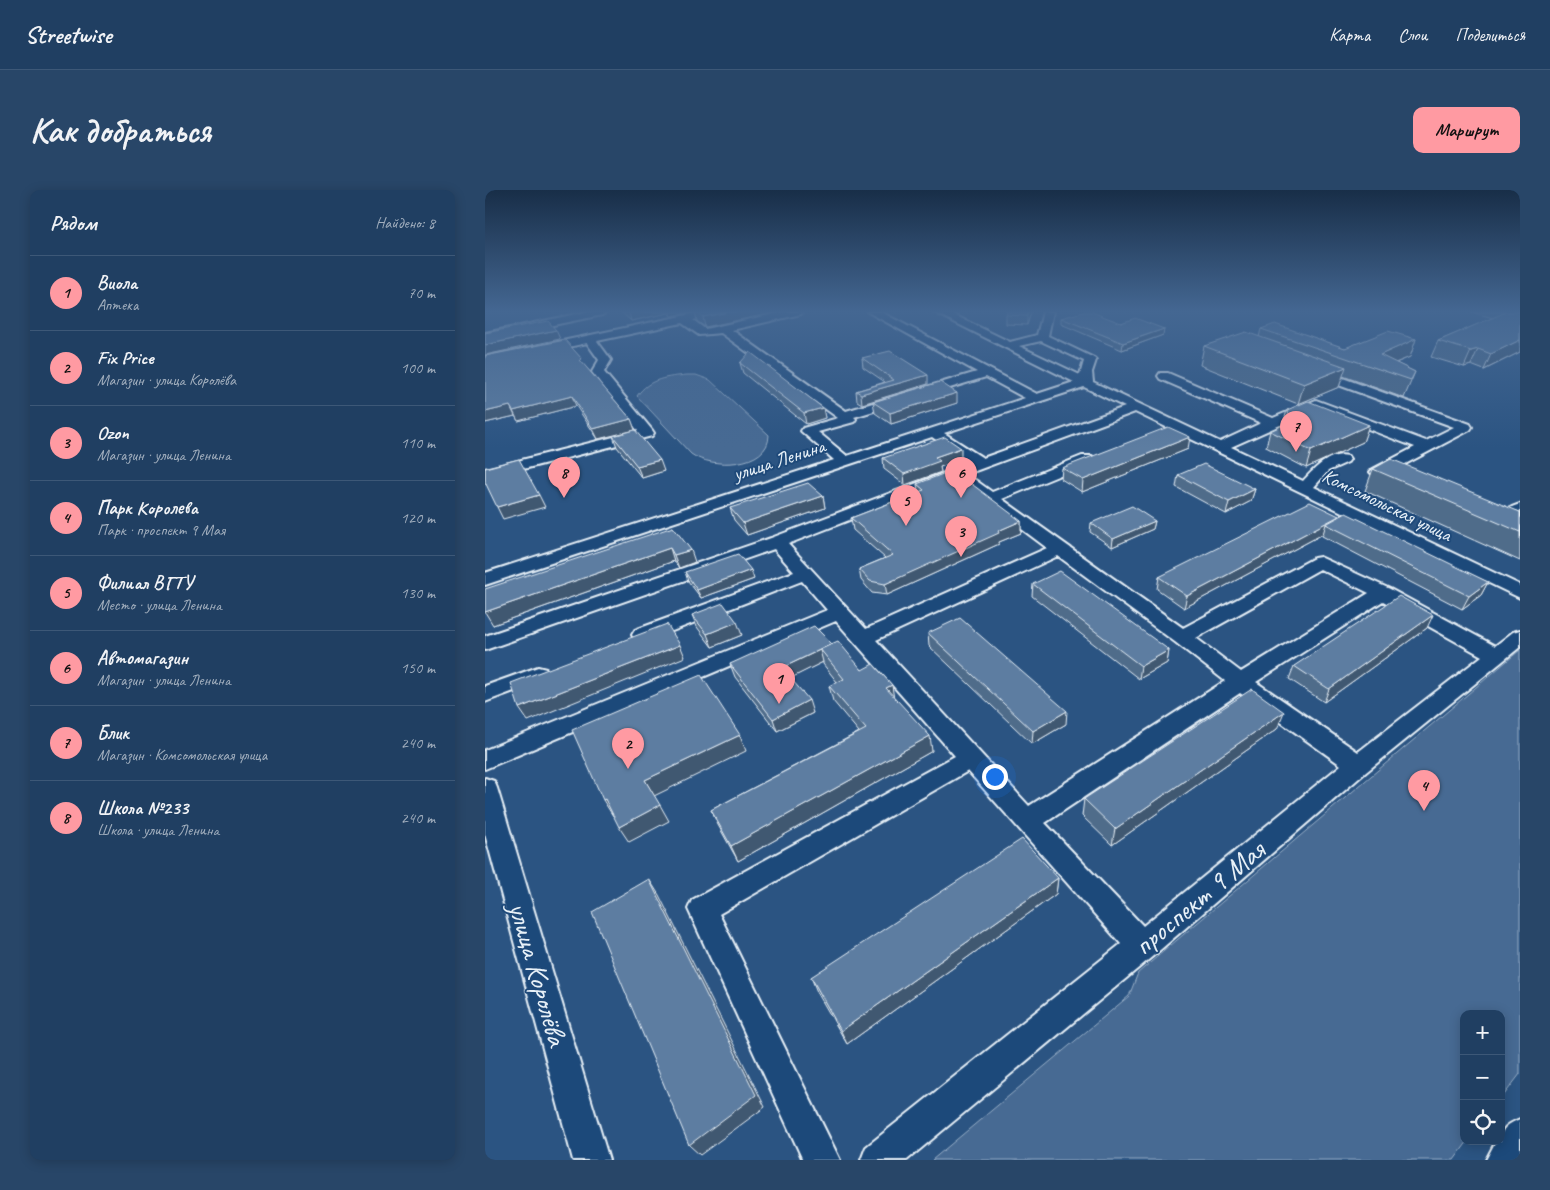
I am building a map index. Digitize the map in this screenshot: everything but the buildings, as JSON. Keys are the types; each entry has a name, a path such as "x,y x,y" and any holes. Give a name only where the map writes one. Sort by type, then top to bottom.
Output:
{"street":[{"path":"485,361 503,357"},
{"path":"485,474 647,433 598,372 605,360 603,357"},
{"path":"762,357 849,420 808,431 844,461"},
{"path":"958,357 1036,399"},
{"name":"Комсомольская улица","path":"1035,357 1520,592"},
{"path":"1084,357 1090,360 1086,372 1087,382"},
{"path":"1301,367 1465,427 1378,472 1395,479"},
{"path":"844,416 988,373"},
{"path":"1164,376 1272,422"},
{"name":"улица Ленина","path":"485,579 1087,382"},
{"path":"1220,447 1241,439 1272,422 1354,387"},
{"path":"1316,404 1428,447"},
{"path":"485,643 777,542 956,473 1136,407"},
{"path":"1154,432 1173,425"},
{"path":"933,432 982,464"},
{"path":"990,498 1100,454"},
{"path":"1305,488 1323,468 1343,458"},
{"path":"956,473 1182,637 1240,682 1358,765"},
{"path":"1499,523 1520,509"},
{"path":"1482,516 1520,533"},
{"path":"777,542 970,759 1143,946"},
{"path":"863,638 1061,548"},
{"path":"1182,637 1320,562 1383,593 1496,655"},
{"path":"627,640 805,574"},
{"path":"1027,821 1240,682 1383,593"},
{"path":"485,760 840,612"},
{"name":"проспект 9 Мая","path":"879,1160 1143,946 1358,765 1520,637"},
{"path":"485,694 553,668"},
{"path":"822,1160 702,909 970,759"},
{"name":"улица Королёва","path":"485,788 591,1160"},
{"path":"1503,1160 1520,1137"}],"shaded area":[{"path":"696,375 710,380 769,435 766,446 760,454 737,462 724,463 700,459 691,454 637,396 647,385 653,382"},
{"path":"1520,650 1520,1074 1505,1094 1505,1010 1460,1010 1460,1145 1465,1145 1454,1160 932,1160 1129,996 1138,973"}],"place":[{"name":"Блик","path":"1296,452"},
{"name":"Школа №233","path":"564,498"},
{"name":"Автомагазин","path":"961,498"},
{"name":"Филиал ВГТУ","path":"906,526"},
{"name":"Ozon","path":"961,557"},
{"name":"Виола","path":"779,704"},
{"name":"Fix Price","path":"628,769"},
{"name":"Парк Королева","path":"1424,811"}]}
